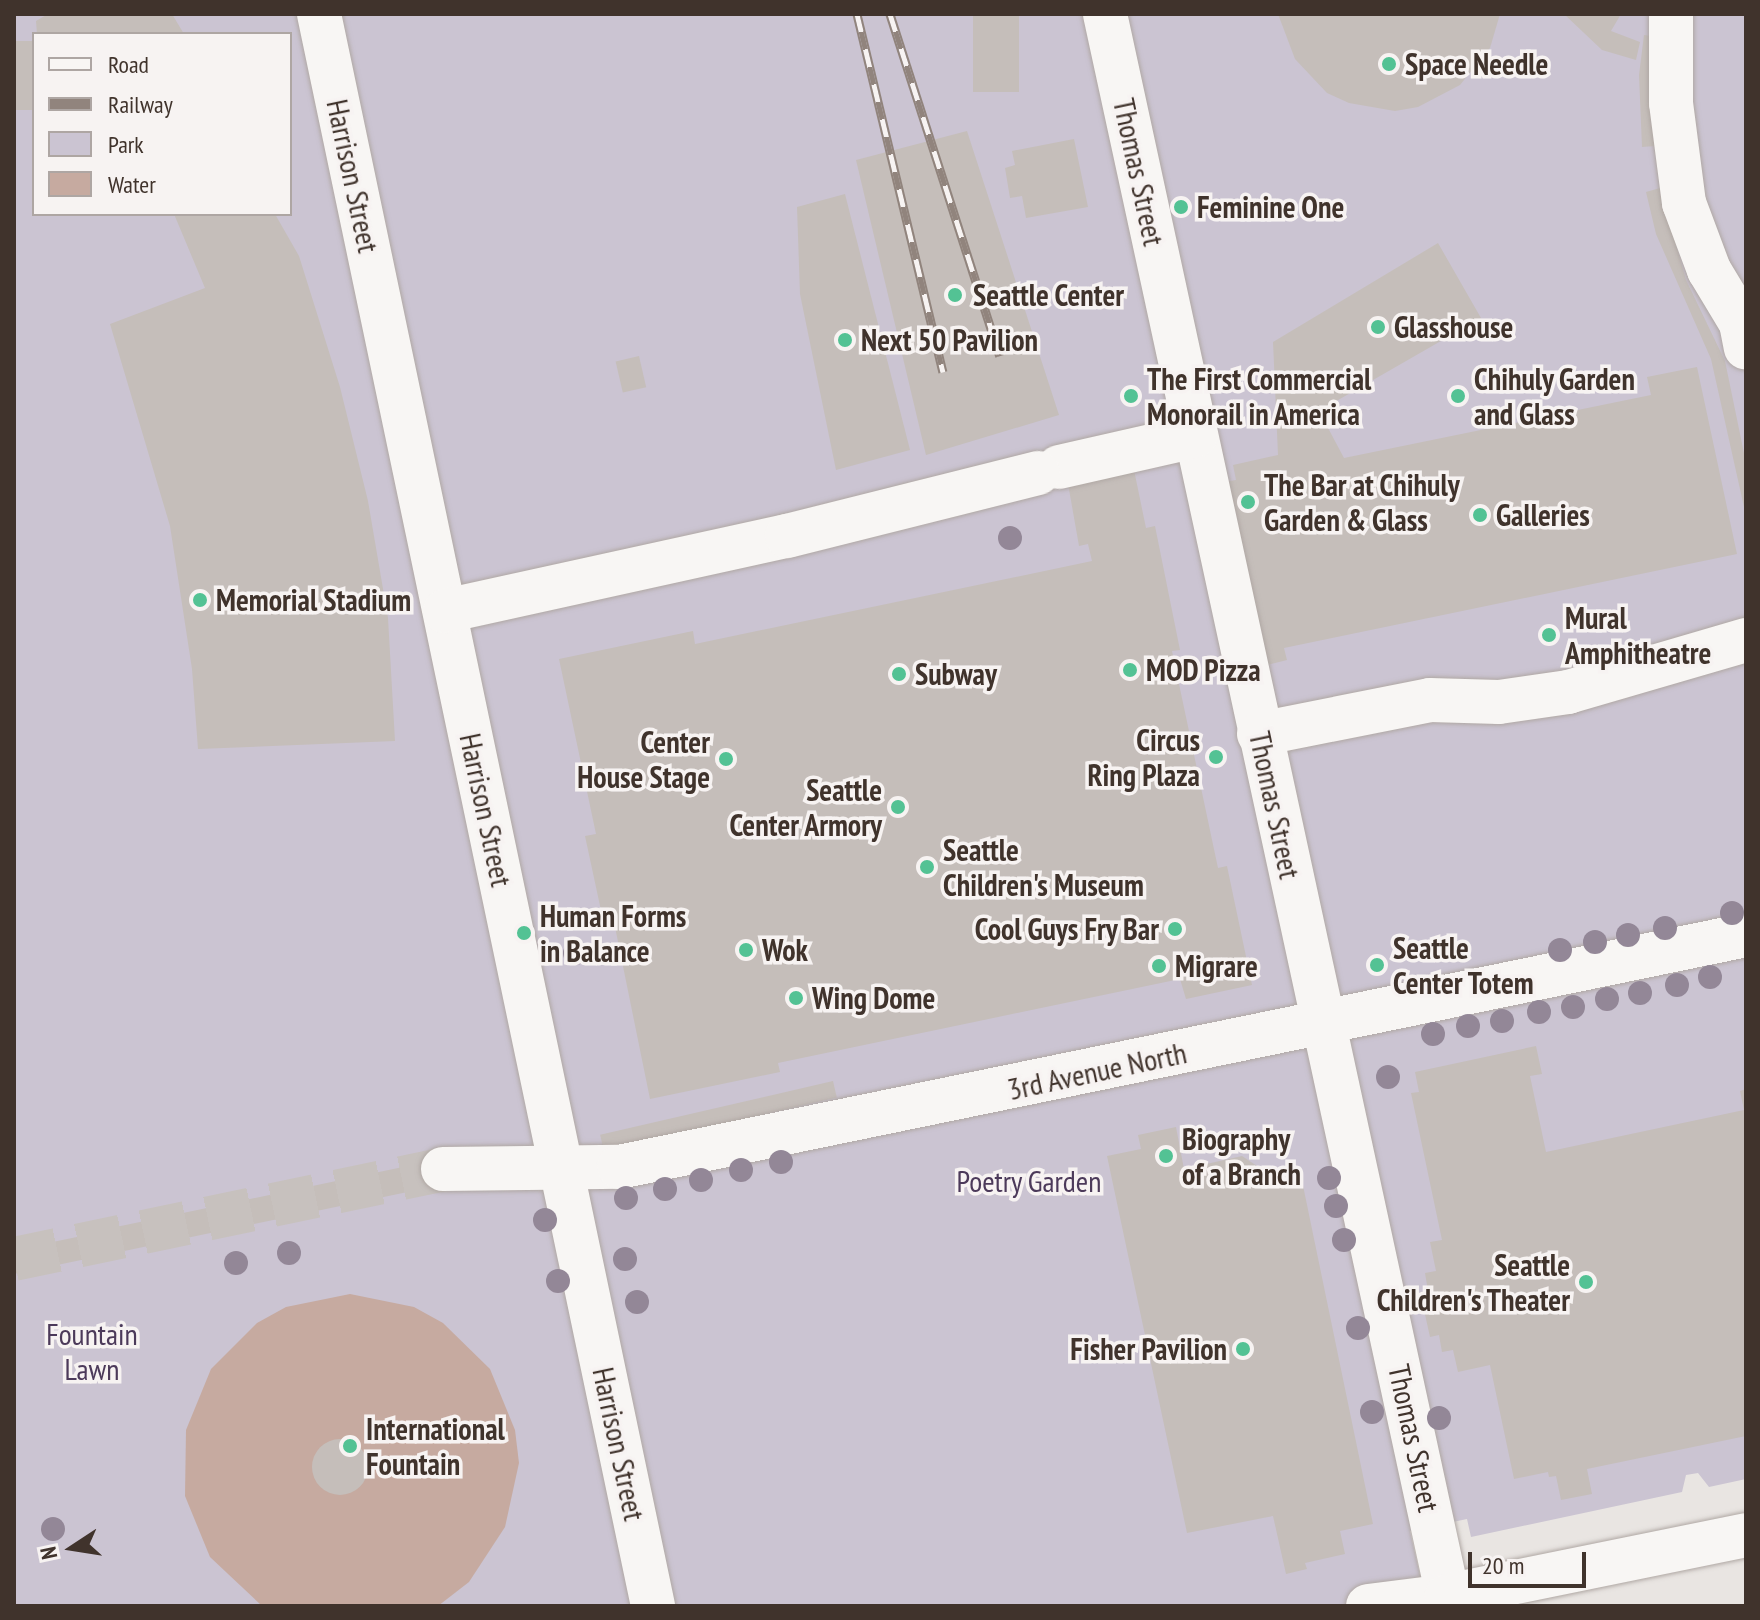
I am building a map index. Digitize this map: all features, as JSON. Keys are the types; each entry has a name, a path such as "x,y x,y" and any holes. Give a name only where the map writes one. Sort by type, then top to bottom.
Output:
{"street":[{"name":"Harrison Street","path":"319,14 558,1165 653,1606"},
{"name":"Thomas Street","path":"1105,14 1448,1601"},
{"path":"1671,14 1671,103 1684,203 1709,270 1741,323 1746,348"},
{"path":"445,611 787,536 1196,436"},
{"path":"1259,734 1430,700 1499,702 1568,692 1746,640"},
{"name":"3rd Avenue North","path":"443,1169 558,1165 619,1167 1324,1026 1746,935"},
{"path":"1368,1606 1448,1601 1746,1535"}],"green space":[{"name":"Seattle Center","path":"14,14 1746,14 1746,1479 1709,1487 1698,1473 1686,1475 1682,1492 1471,1537 1467,1519 1410,1531 1427,1606 14,1606"}],"water":[{"name":"International Fountain","path":"350,1294 414,1307 443,1323 490,1369 515,1430 519,1463 505,1527 469,1582 438,1606 262,1606 210,1557 185,1496 186,1430 211,1369 257,1323 286,1307"}],"building":[{"path":"48,14 172,14 183,32 37,32 36,21"},
{"path":"973,14 1019,14 1019,92 973,92"},
{"name":"Space Needle","path":"1278,14 1500,14 1490,48 1460,85 1418,107 1395,111 1349,103 1327,93 1295,59"},
{"path":"1564,14 1621,14 1611,31 1640,42 1636,60 1602,50"},
{"path":"1644,35 1658,37 1655,146 1642,147 1639,75"},
{"path":"14,41 32,41 32,110 14,110"},
{"name":"Seattle Center","path":"967,131 1059,415 926,455 856,160"},
{"path":"1074,139 1088,207 1026,218 1022,196 1010,198 1005,168 1015,165 1012,151"},
{"path":"1660,188 1686,280 1725,361 1746,463 1746,516 1711,359 1656,234 1646,192"},
{"name":"Next 50 Pavilion","path":"845,194 910,450 836,470 800,294 797,207"},
{"path":"175,216 276,216 299,256 340,387 368,501 388,618 395,741 198,749 192,669 170,526 110,324 205,288"},
{"name":"Galleries","path":"1438,243 1481,318 1319,411 1344,458 1651,395 1647,377 1697,367 1737,554 1284,648 1287,660 1263,666 1225,482 1236,480 1233,465 1278,455 1273,342"},
{"path":"639,356 646,387 623,393 616,361"},
{"name":"Seattle Center Armory","path":"1133,465 1146,528 1155,526 1180,650 1172,651 1218,868 1227,866 1252,985 1186,999 1180,979 778,1063 780,1072 650,1099 615,927 605,929 585,836 596,834 559,659 693,631 695,644 1092,561 1088,544 1079,546 1067,478"},
{"name":"Seattle Children's Theater","path":"1536,1046 1542,1074 1530,1076 1546,1152 1744,1110 1740,1091 1746,1089 1746,1436 1587,1469 1592,1494 1561,1500 1556,1476 1549,1477 1548,1472 1514,1479 1490,1365 1458,1372 1453,1350 1442,1352 1439,1335 1430,1337 1420,1292 1428,1291 1425,1273 1436,1271 1430,1242 1442,1240 1411,1093 1419,1092 1415,1072"},
{"path":"833,1081 837,1098 604,1151 600,1135"},
{"name":"Fisher Pavilion","path":"1176,1127 1184,1169 1242,1156 1272,1176 1300,1171 1373,1524 1340,1531 1345,1554 1305,1563 1307,1569 1286,1574 1273,1516 1187,1533 1107,1156 1141,1149 1138,1135"},
{"path":"441,1159 446,1184 14,1274 14,1250 101,1232 99,1222 114,1220 116,1227"},
{"path":"340,1439 360,1447 368,1467 360,1487 340,1495 320,1487 312,1467 320,1447"}],"tunnel":[{"path":"14,1259 443,1169"}],"railway":[{"path":"857,14 943,372"},
{"path":"890,14 1000,356"}],"place":[{"name":"Space Needle","path":"1389,64"},
{"name":"Feminine One","path":"1181,207"},
{"name":"Seattle Center","path":"955,295"},
{"name":"Glasshouse","path":"1378,327"},
{"name":"Next 50 Pavilion","path":"845,340"},
{"name":"The First Commercial Monorail in America","path":"1131,396"},
{"name":"Chihuly Garden and Glass","path":"1458,396"},
{"name":"The Bar at Chihuly Garden & Glass","path":"1248,502"},
{"name":"Galleries","path":"1480,515"},
{"name":"Memorial Stadium","path":"200,600"},
{"name":"Mural Amphitheatre","path":"1549,635"},
{"name":"MOD Pizza","path":"1130,670"},
{"name":"Subway","path":"899,674"},
{"name":"Circus Ring Plaza","path":"1216,757"},
{"name":"Center House Stage","path":"726,759"},
{"name":"Seattle Center Armory","path":"898,807"},
{"name":"Seattle Children's Museum","path":"927,867"},
{"name":"Cool Guys Fry Bar","path":"1175,929"},
{"name":"Human Forms in Balance","path":"524,933"},
{"name":"Wok","path":"746,950"},
{"name":"Seattle Center Totem","path":"1377,965"},
{"name":"Migrare","path":"1159,966"},
{"name":"Wing Dome","path":"796,998"},
{"name":"Biography of a Branch","path":"1166,1156"},
{"name":"Seattle Children's Theater","path":"1586,1282"},
{"name":"Fisher Pavilion","path":"1243,1349"},
{"name":"International Fountain","path":"350,1446"}],"park label":[{"name":"Poetry Garden","path":"1029,1181"},
{"name":"Fountain Lawn","path":"92,1351"}]}
